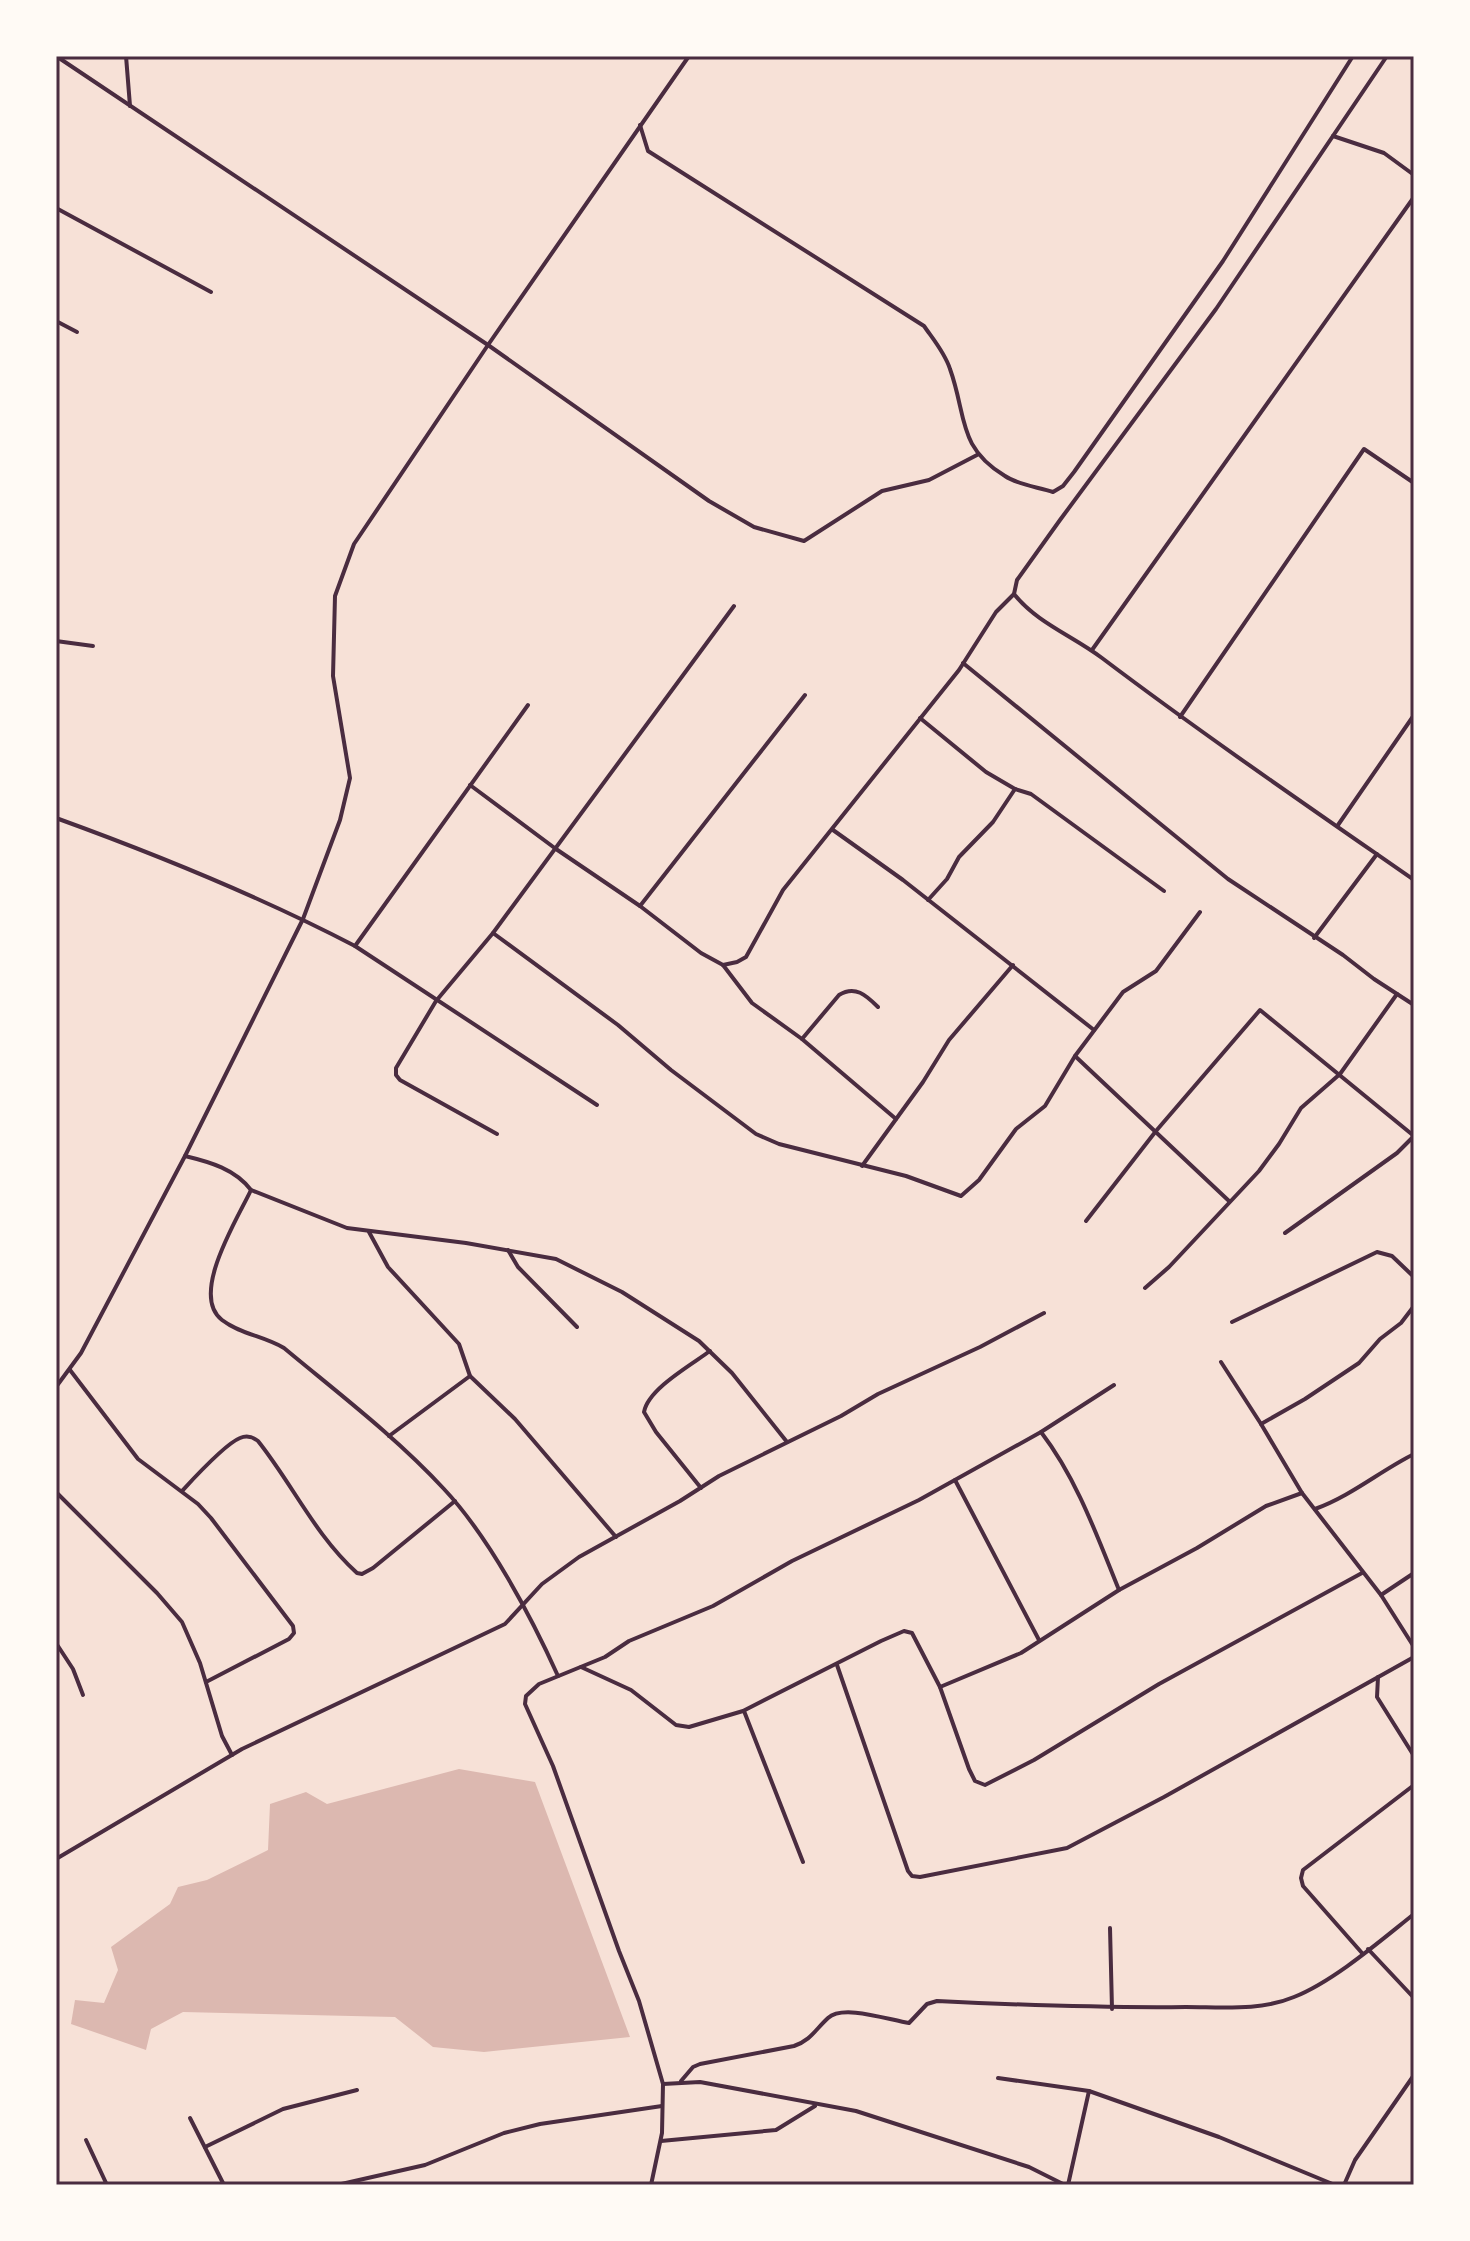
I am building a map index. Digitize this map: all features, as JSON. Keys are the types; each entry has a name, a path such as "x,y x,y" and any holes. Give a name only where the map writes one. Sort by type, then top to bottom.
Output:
{"street":[{"path":"56,56 488,345 709,501 754,527 804,541 882,491 929,480 977,455"},
{"path":"126,56 130,106"},
{"path":"56,1387 70,1370 185,1156 303,919 340,820 350,778 333,676 335,596 354,544 689,56"},
{"path":"640,125 648,151 924,326 949,364 958,392 962,425 977,455 1007,478 1053,492 1063,486 1223,261 1353,56"},
{"path":"723,965 746,957 783,890 963,663 996,612 1014,594 1017,580 1216,309 1387,56"},
{"path":"1333,136 1384,153 1414,175"},
{"path":"1092,650 1414,197"},
{"path":"56,208 211,292"},
{"path":"56,321 77,332"},
{"path":"1180,717 1364,449 1414,483"},
{"path":"1014,594 1036,616 1092,650 1180,717 1414,880"},
{"path":"497,1134 396,1075 396,1068 436,1001 493,933 734,606"},
{"path":"56,641 93,646"},
{"path":"963,663 1228,879 1414,1005"},
{"path":"640,906 805,695"},
{"path":"355,946 528,705"},
{"path":"1337,825 1414,715"},
{"path":"920,718 986,772 1015,789 1031,794 1164,891"},
{"path":"470,785 701,953 723,965 752,1003 802,1039 896,1119"},
{"path":"928,900 947,879 959,857 993,822 1015,789"},
{"path":"56,818 303,919 355,946 597,1105"},
{"path":"833,830 1094,1030"},
{"path":"1314,938 1377,854"},
{"path":"493,933 642,1043 671,1070 756,1134 779,1144 906,1176 961,1196 979,1180 1016,1129 1045,1106 1075,1056 1123,992 1156,971 1200,912"},
{"path":"862,1166 949,1040 1013,965"},
{"path":"802,1039 839,995 847,990 868,997 878,1007"},
{"path":"1145,1288 1201,1234 1268,1159 1301,1108 1340,1074 1397,994"},
{"path":"1086,1221 1156,1131 1260,1010 1414,1136 1397,1153 1285,1233"},
{"path":"1075,1056 1229,1201"},
{"path":"185,1156 227,1170 251,1190 347,1228 556,1259 622,1292 710,1351 732,1373 787,1442"},
{"path":"251,1190 214,1272 210,1288 214,1310 219,1318 232,1327 284,1348 389,1436 455,1501 498,1563 558,1676"},
{"path":"369,1232 388,1267 459,1344 470,1376 515,1419 616,1537"},
{"path":"508,1250 518,1267 577,1327"},
{"path":"1232,1322 1377,1252 1392,1256 1414,1277"},
{"path":"1261,1424 1359,1363 1380,1339 1401,1323 1414,1306"},
{"path":"56,1859 232,1755 297,1721 505,1624 542,1584 579,1557 719,1476 1044,1313"},
{"path":"701,1488 644,1412 647,1401 657,1391 710,1351"},
{"path":"1221,1362 1302,1493 1381,1595 1414,1647"},
{"path":"70,1370 138,1459 182,1491 211,1518 293,1626 294,1633 289,1639 206,1682"},
{"path":"389,1436 470,1376"},
{"path":"651,2185 661,2141 663,2084 639,2001 553,1766 525,1704 526,1696 532,1688 605,1657 629,1641 713,1606 792,1561 955,1480 1041,1432 1114,1385"},
{"path":"1041,1432 1097,1531 1119,1590"},
{"path":"182,1491 240,1438 251,1436 282,1473 328,1545 357,1573 362,1574 455,1501"},
{"path":"1315,1509 1345,1496 1371,1477 1414,1454"},
{"path":"955,1480 1039,1640"},
{"path":"56,1492 182,1622 206,1682 222,1736 232,1755"},
{"path":"940,1687 999,1664 1053,1634 1119,1590 1266,1506 1302,1493"},
{"path":"580,1666 631,1690 676,1725 683,1727 743,1711 904,1631 912,1633 940,1687 969,1769 975,1781 985,1785 1362,1573"},
{"path":"1381,1595 1414,1573"},
{"path":"56,1643 73,1669 83,1695"},
{"path":"837,1665 908,1871 912,1876 920,1877 1067,1848 1178,1790 1414,1657"},
{"path":"1379,1675 1377,1697 1414,1756"},
{"path":"743,1711 803,1862"},
{"path":"1414,1785 1303,1870 1301,1878 1303,1886 1414,1998"},
{"path":"681,2081 693,2067 700,2064 807,2041 833,2014 844,2011 909,2023 927,2004 937,2001 1112,2009 1244,2007 1274,2003 1307,1991 1414,1914"},
{"path":"1110,1928 1112,2009"},
{"path":"1344,2185 1355,2160 1414,2075"},
{"path":"998,2078 1089,2091 1219,2137 1335,2185"},
{"path":"663,2084 681,2081 750,2090 856,2111 1029,2167 1066,2185 1089,2091"},
{"path":"205,2147 283,2109 357,2090"},
{"path":"661,2141 776,2130 817,2105"},
{"path":"337,2185 425,2165 504,2133 540,2124 662,2106"},
{"path":"190,2118 224,2185"},
{"path":"86,2140 107,2185"}],"shaded area":[{"path":"459,1769 535,1782 630,2037 484,2052 433,2047 395,2017 183,2012 151,2029 146,2050 71,2024 75,2000 104,2003 118,1970 111,1947 170,1904 178,1887 207,1880 268,1850 270,1804 306,1792 327,1804"}]}
